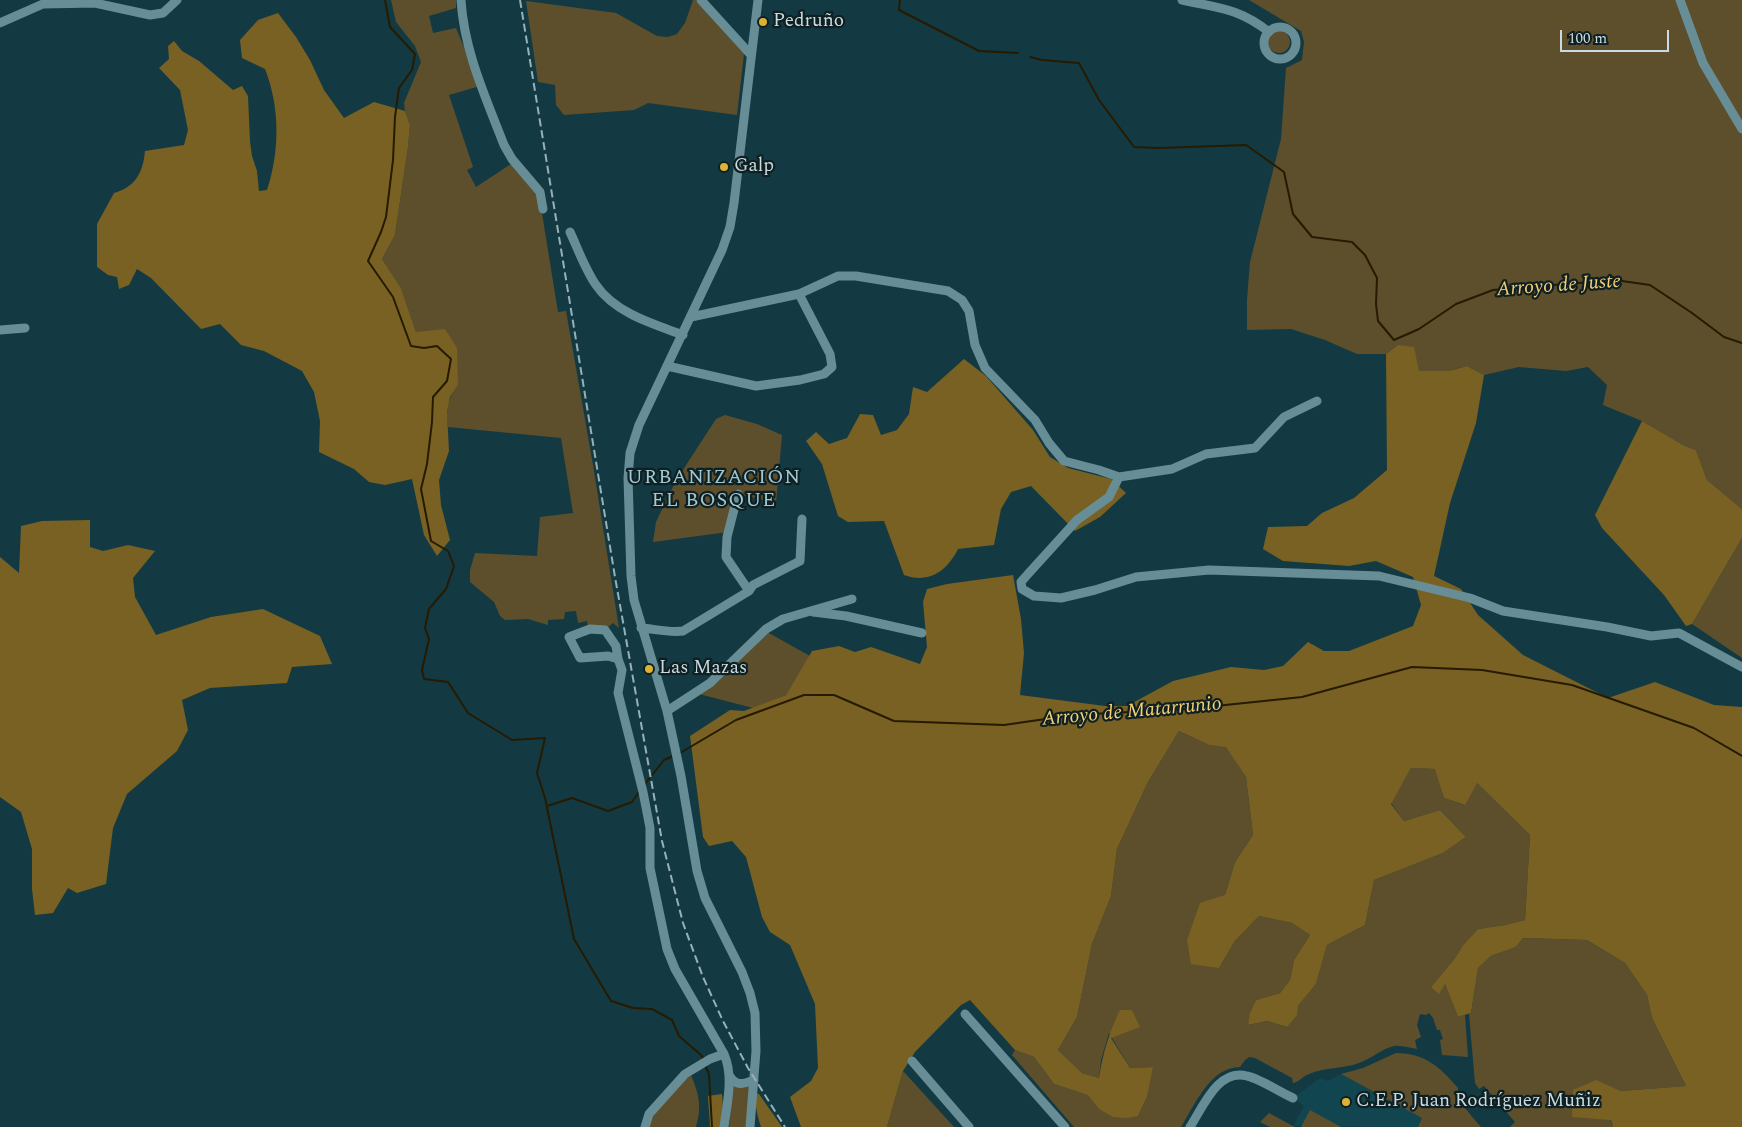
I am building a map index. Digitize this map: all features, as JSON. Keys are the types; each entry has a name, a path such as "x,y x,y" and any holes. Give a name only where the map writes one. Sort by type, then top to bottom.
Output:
{"street":[{"path":"0,23 43,4 95,3 150,16 163,13 177,0"},
{"path":"461,0 462,21 469,49 504,145 512,159 540,192 543,209"},
{"path":"701,0 751,55"},
{"path":"750,1127 754,1080 755,1014 742,972 705,898 697,872 678,759 667,711 634,600 631,576 628,478 630,453 639,425 722,250 730,227 758,0"},
{"path":"1182,0 1228,9 1254,21 1269,32"},
{"path":"1680,0 1703,63 1742,129"},
{"path":"570,232 595,284 603,293 613,302 648,323 682,335"},
{"path":"691,316 799,294 838,276 856,276 948,291 962,300 969,311 975,345 985,368 1035,420 1049,443 1064,461 1119,477 1172,469 1206,454 1255,448 1284,418 1317,401"},
{"path":"667,366 756,386 800,380 824,374 832,368 830,354 799,294"},
{"path":"0,330 25,328"},
{"path":"1119,477 1109,497 1077,520 1028,574 1022,582 1022,589 1034,596 1061,598 1136,577 1209,570 1379,576 1470,598 1502,611 1607,627 1651,636 1679,633 1742,668"},
{"path":"738,494 727,537 726,557 749,591"},
{"path":"641,628 671,632 683,631 749,591 753,585 800,561 802,519"},
{"path":"667,711 710,683 766,629 783,619 852,599"},
{"path":"808,612 846,616 922,633"},
{"path":"618,659 608,656 580,658 570,637 590,629 604,630 616,646 622,670 618,693 641,783 650,828 650,868 667,949 675,969 724,1054 729,1068 724,1127"},
{"path":"965,1014 1065,1127"},
{"path":"644,1127 649,1114 685,1074 710,1059 724,1054"},
{"path":"912,1061 969,1127"},
{"path":"729,1075 735,1083 739,1084 754,1080"},
{"path":"1190,1127 1217,1086 1226,1077 1246,1075 1293,1098"},
{"path":"752,1111 756,1127"}],"shaded area":[{"path":"391,0 456,0 456,8 429,16 433,33 456,28 480,86 449,95 473,167 467,170 476,187 511,164 539,195 558,312 566,311 619,628 613,623 607,628 588,626 587,621 578,623 576,611 565,612 564,619 548,620 548,625 528,619 505,620 500,616 494,602 470,582 470,570 475,553 537,556 540,517 573,513 561,438 448,427 448,405 458,385 416,332 401,288 382,259 395,235 408,147 410,125 404,103 421,62 415,46 396,22"},
{"path":"693,0 696,0 744,54 737,115 648,103 634,110 564,115 556,105 555,85 538,82 526,1 616,13 657,36 668,37 677,34 685,23"},
{"path":"1249,0 1742,0 1742,509 1707,480 1696,450 1685,446 1642,421 1603,405 1607,385 1588,367 1566,371 1519,367 1484,375 1467,366 1449,371 1419,371 1398,345 1386,354 1357,354 1325,340 1291,329 1247,330 1250,262 1281,139 1286,68 1302,60 1304,42 1301,31"},
{"path":"278,13 296,37 310,60 324,90 344,118 374,102 405,111 410,125 395,235 382,259 401,288 416,332 445,329 457,348 458,385 450,397 447,412 449,451 439,480 441,505 450,540 437,556 424,535 412,479 385,485 369,482 354,469 319,452 320,421 314,392 302,371 264,351 241,345 220,324 201,329 151,278 137,269 129,285 119,289 117,277 108,275 97,267 97,224 114,193 128,187 137,178 145,151 184,145 188,130 180,90 159,68 169,59 168,46 174,41 182,51 199,61 233,90 242,86 248,96 250,141 257,171 259,191 267,190 276,145 276,114 265,69 242,58 240,40 258,20"},
{"path":"1279,31 1287,34 1290,42 1287,50 1279,53 1271,50 1268,42 1271,34"},
{"path":"1398,345 1414,347 1419,371 1449,371 1467,366 1484,375 1476,423 1450,503 1434,576 1461,589 1478,615 1523,655 1608,698 1655,682 1714,705 1742,707 1742,1127 1613,1127 1611,1120 1572,1117 1573,1090 1596,1080 1621,1091 1686,1086 1652,1018 1647,995 1625,963 1587,940 1523,938 1516,947 1491,956 1478,968 1471,1013 1458,1017 1445,984 1439,994 1431,987 1455,958 1463,945 1478,929 1525,920 1530,835 1477,783 1465,805 1444,798 1435,769 1411,768 1391,804 1404,821 1440,810 1466,837 1443,853 1374,880 1365,925 1327,945 1316,984 1298,1006 1297,1015 1287,1027 1267,1021 1248,1025 1250,1013 1256,1000 1280,993 1290,980 1294,960 1310,935 1292,923 1259,916 1235,941 1219,968 1191,964 1187,940 1200,903 1225,895 1235,862 1253,835 1246,777 1226,747 1209,745 1179,731 1148,782 1117,849 1111,896 1092,944 1077,1017 1058,1050 1082,1073 1099,1078 1107,1043 1120,1010 1132,1010 1140,1027 1111,1038 1130,1068 1153,1067 1147,1097 1138,1116 1127,1118 1113,1117 1099,1109 1088,1095 1054,1084 1034,1057 1015,1050 970,1000 961,1005 915,1052 903,1071 887,1127 801,1127 790,1097 811,1081 818,1068 815,1004 790,945 770,932 762,917 746,857 732,841 709,846 703,837 690,736 730,710 744,711 786,695 812,651 839,646 855,652 871,647 920,664 927,647 923,602 927,589 947,584 1013,575 1021,619 1024,653 1020,695 1105,706 1127,706 1173,681 1231,667 1264,670 1283,666 1308,642 1324,651 1349,651 1413,626 1421,605 1413,577 1376,561 1349,566 1283,561 1263,549 1268,527 1307,526 1322,513 1354,498 1387,470 1386,354"},
{"path":"964,359 986,376 1033,430 1050,457 1068,468 1111,479 1126,493 1100,517 1075,531 1031,486 1011,492 1001,509 994,545 958,549 954,557 943,569 929,577 921,578 904,575 884,521 848,522 838,516 822,464 806,441 816,432 829,444 847,438 860,414 873,415 881,435 897,430 909,414 913,387 927,392"},
{"path":"725,415 757,424 782,435 776,503 738,494 728,532 653,542 656,522 670,492 716,419"},
{"path":"1642,421 1685,446 1696,450 1707,480 1742,509 1742,538 1692,624 1686,626 1664,595 1602,528 1595,515"},
{"path":"90,520 90,547 103,551 128,545 155,551 133,578 135,597 156,635 211,617 263,609 320,636 332,664 292,667 287,683 210,688 182,700 188,730 177,751 127,794 113,828 106,884 77,893 68,888 53,913 35,915 32,889 32,849 21,812 0,797 0,557 19,573 21,526 42,521"},
{"path":"1742,538 1742,658 1692,624"},
{"path":"767,632 810,656 786,695 753,708 699,694 727,673"},
{"path":"1179,731 1209,745 1226,746 1246,777 1253,835 1235,862 1225,895 1219,968 1235,941 1259,916 1292,923 1310,935 1294,960 1290,980 1280,993 1256,1000 1248,1025 1267,1021 1287,1027 1298,1006 1316,984 1327,945 1365,925 1374,880 1443,853 1466,837 1440,810 1404,821 1391,803 1411,768 1436,769 1444,798 1464,805 1476,782 1530,835 1525,920 1478,929 1463,945 1455,958 1431,987 1445,984 1458,1017 1465,1015 1468,1057 1442,1055 1440,1040 1443,1039 1440,1030 1437,1030 1429,1013 1426,1015 1420,1014 1417,1025 1421,1037 1415,1040 1417,1049 1394,1046 1359,1063 1315,1072 1293,1083 1292,1078 1255,1058 1249,1057 1240,1067 1220,1073 1212,1080 1198,1098 1181,1127 1074,1127 1012,1055 1015,1050 1034,1057 1054,1084 1089,1095 1099,1109 1138,1116 1147,1097 1152,1067 1130,1068 1109,1033 1101,1060 1099,1078 1082,1073 1058,1050 1077,1017 1092,944 1111,896 1117,849 1148,782"},
{"path":"1523,938 1587,940 1625,963 1647,995 1652,1018 1686,1086 1621,1091 1596,1081 1613,1127 1510,1127 1515,1122 1484,1086 1479,1089 1475,1083 1469,1014 1471,1013 1478,968 1491,956 1516,947"},
{"path":"1396,1053 1424,1059 1445,1074 1458,1088 1462,1104 1481,1127 1418,1127 1422,1118 1341,1074 1363,1068"},
{"path":"903,1071 954,1127 887,1127"},
{"name":"C.E.P. Juan Rodríguez Muñiz","path":"1341,1074 1423,1118 1418,1127 1293,1126 1304,1106 1293,1098 1317,1080 1322,1078 1327,1081"},
{"path":"691,1075 699,1101 696,1127 647,1127 655,1112 666,1099"},
{"path":"733,1085 749,1086 747,1127 729,1127"},
{"path":"756,1093 759,1094 782,1127 761,1127"},
{"path":"722,1094 723,1106 720,1127 710,1127 708,1096"},
{"path":"1310,1110 1341,1127 1301,1127"},
{"path":"1269,1113 1294,1127 1270,1127 1260,1122"}],"waterway":[{"path":"385,0 390,27 415,54 412,70 399,88 386,217 368,261 393,297 411,346 424,348 437,346 451,359 447,381 433,397 427,464 421,489 431,541 448,551 454,566 446,589 429,609 425,628 429,639 422,670 424,679 448,682 468,713 512,740 545,738 537,773 545,798 574,939 611,1001 633,1008 652,1009 672,1020 679,1036 703,1058"},
{"name":"Arroyo de Juste","path":"900,0 899,10 979,51 1018,53"},
{"name":"Arroyo de Juste","path":"1030,57 1042,60 1079,63 1099,100 1134,147 1246,145 1284,172 1293,214 1312,237 1352,242 1365,255 1377,278 1376,304 1378,321 1394,340 1419,329 1456,304 1493,290 1615,280 1650,285 1724,337 1742,343"},
{"name":"Arroyo de Matarrunio","path":"680,753 736,720 804,695 834,695 894,721 1004,725 1073,715 1187,709 1302,697 1412,667 1482,670 1572,685 1694,728 1742,756"},
{"name":"Arroyo de Matarrunio","path":"645,784 664,760 673,756"},
{"name":"Arroyo de Matarrunio","path":"547,806 572,798 608,811 632,802 639,792"},
{"path":"705,1065 709,1074 712,1127"}],"railway":[{"path":"520,0 615,577 662,841 683,923 703,977 723,1021 748,1068 785,1127"}],"place":[{"name":"Pedruño","path":"763,22"},
{"name":"Galp","path":"724,167"},
{"name":"Las Mazas","path":"649,669"},
{"name":"C.E.P. Juan Rodríguez Muñiz","path":"1346,1102"}],"district":[{"name":"URBANIZACIÓN EL BOSQUE","path":"714,490"}]}
